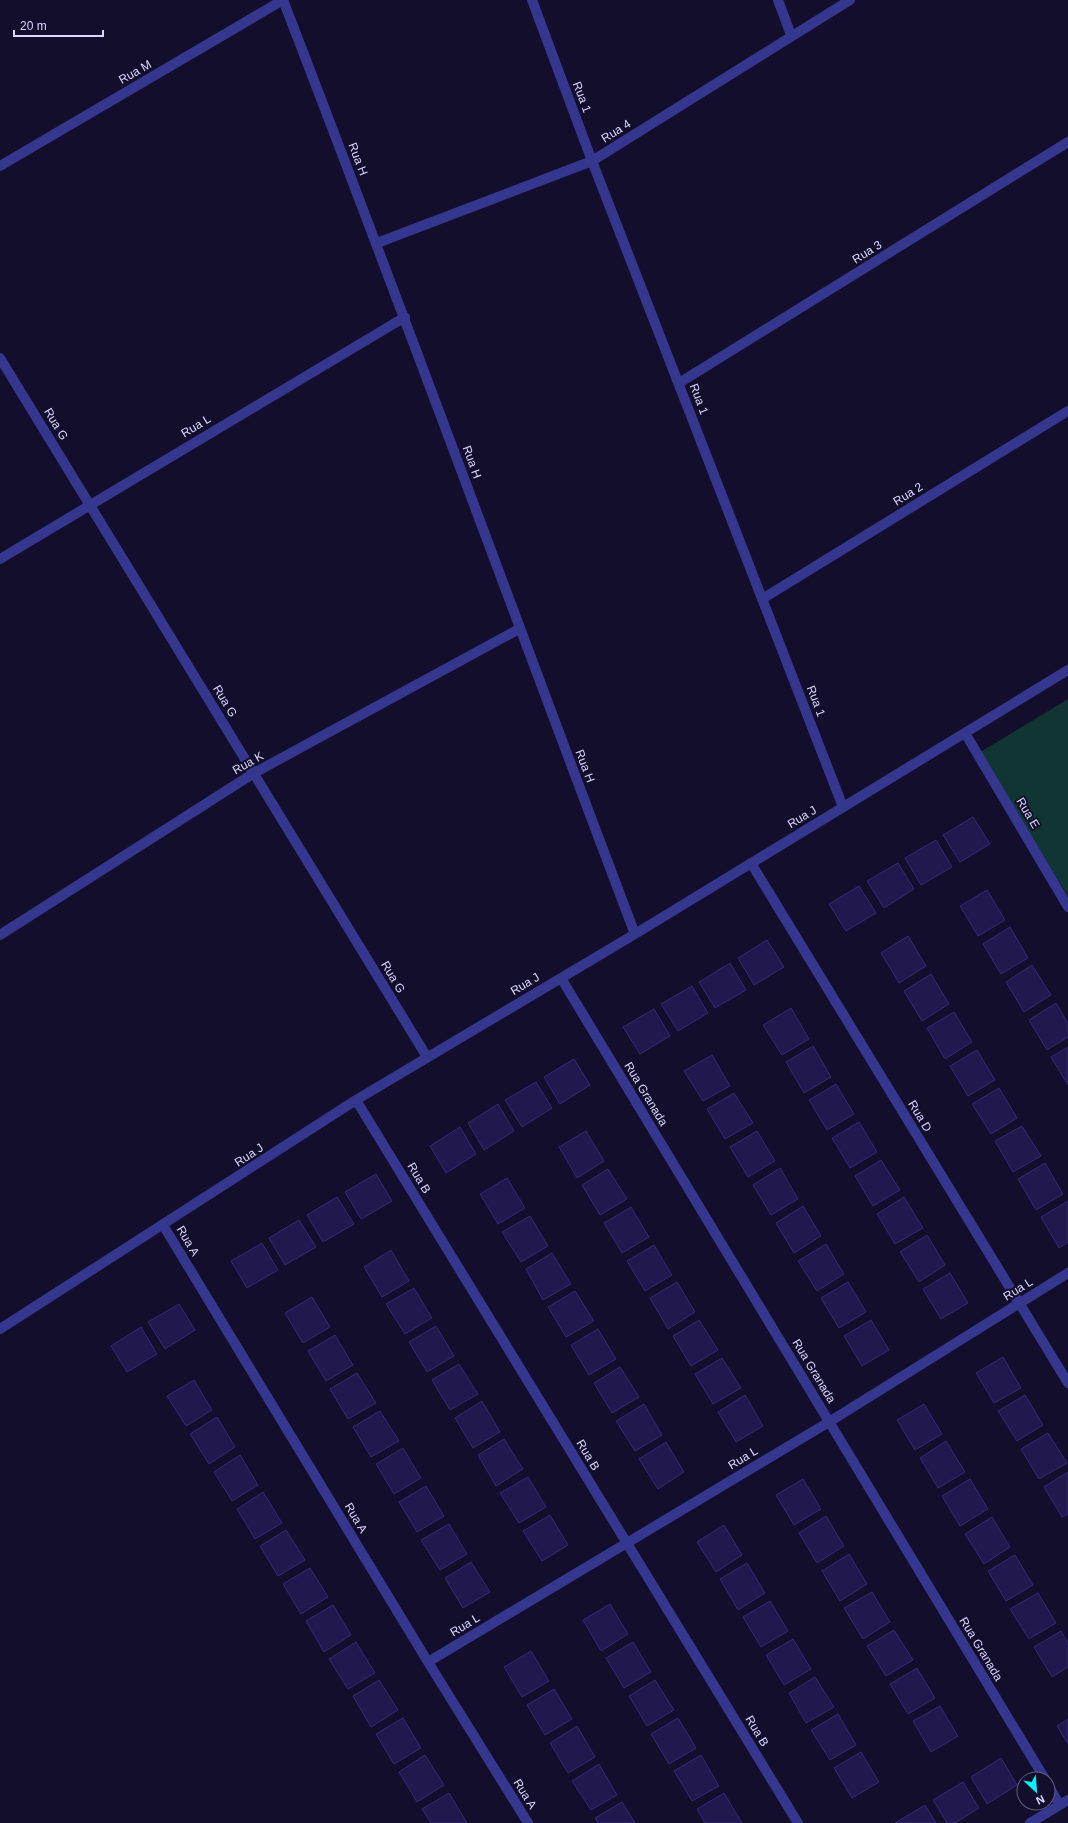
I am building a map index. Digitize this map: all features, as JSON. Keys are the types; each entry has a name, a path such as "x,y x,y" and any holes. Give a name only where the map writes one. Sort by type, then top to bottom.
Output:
{"street":[{"name":"Rua M","path":"0,166 283,0"},
{"name":"Rua H","path":"283,0 405,317 519,629 635,934"},
{"name":"Rua 1","path":"532,0 592,162 843,807"},
{"path":"778,0 791,35"},
{"name":"Rua 4","path":"377,243 592,162 791,35 850,0"},
{"name":"Rua 3","path":"679,384 1068,142"},
{"name":"Rua L","path":"0,559 405,317"},
{"name":"Rua G","path":"0,358 427,1057"},
{"name":"Rua 2","path":"762,599 1068,410"},
{"name":"Rua K","path":"0,935 254,773 519,629"},
{"name":"Rua J","path":"0,1329 163,1226 356,1100 635,934 1068,670"},
{"name":"Rua E","path":"965,733 1068,907"},
{"name":"Rua D","path":"751,863 1068,1383"},
{"name":"Rua Granada","path":"561,978 1040,1771"},
{"name":"Rua B","path":"356,1100 798,1823"},
{"name":"Rua A","path":"163,1226 428,1662 528,1823"},
{"name":"Rua L","path":"428,1662 829,1422 1068,1273"},
{"path":"1030,1823 1064,1802 1056,1794"}],"green space":[{"path":"1068,699 1068,896 979,753"}],"building":[{"path":"973,817 990,844 960,862 943,835"},
{"path":"936,840 952,867 921,885 905,858"},
{"path":"898,863 914,889 884,908 867,881"},
{"path":"859,886 876,913 846,931 829,904"},
{"path":"987,890 1005,920 978,936 960,906"},
{"path":"1010,927 1028,958 1001,974 983,944"},
{"path":"908,936 926,966 899,983 881,953"},
{"path":"767,940 784,967 754,985 738,958"},
{"path":"730,963 746,990 715,1008 699,982"},
{"path":"1032,965 1051,995 1024,1012 1006,982"},
{"path":"931,974 949,1004 922,1021 904,991"},
{"path":"692,986 708,1013 678,1031 661,1004"},
{"path":"1056,1003 1068,1024 1068,1037 1047,1050 1029,1020"},
{"path":"791,1008 809,1039 782,1055 763,1025"},
{"path":"654,1009 670,1036 640,1054 623,1027"},
{"path":"954,1012 972,1042 945,1059 927,1028"},
{"path":"813,1046 831,1077 804,1093 786,1062"},
{"path":"1068,1047 1068,1085 1051,1057"},
{"path":"977,1050 995,1080 968,1096 950,1066"},
{"path":"712,1055 730,1086 703,1101 684,1071"},
{"path":"574,1059 590,1085 560,1104 544,1077"},
{"path":"536,1082 552,1108 522,1127 505,1100"},
{"path":"836,1084 854,1114 827,1130 809,1100"},
{"path":"999,1088 1017,1118 991,1134 972,1104"},
{"path":"734,1093 753,1123 725,1139 707,1109"},
{"path":"498,1104 514,1131 484,1150 468,1123"},
{"path":"859,1122 877,1152 850,1168 832,1138"},
{"path":"1022,1126 1041,1156 1013,1172 995,1141"},
{"path":"460,1127 476,1154 446,1173 430,1146"},
{"path":"586,1131 604,1161 577,1178 559,1147"},
{"path":"757,1131 775,1161 748,1177 730,1147"},
{"path":"881,1160 900,1190 873,1206 855,1176"},
{"path":"1045,1163 1063,1194 1036,1210 1018,1179"},
{"path":"780,1168 798,1199 771,1215 753,1185"},
{"path":"608,1169 627,1199 600,1215 582,1185"},
{"path":"376,1174 392,1201 361,1219 345,1192"},
{"path":"507,1178 525,1208 498,1224 480,1194"},
{"path":"337,1197 354,1224 323,1242 307,1215"},
{"path":"904,1197 923,1228 895,1244 877,1214"},
{"path":"1068,1201 1068,1242 1059,1248 1041,1217"},
{"path":"803,1206 821,1236 794,1253 776,1223"},
{"path":"631,1207 649,1237 622,1253 604,1223"},
{"path":"530,1216 548,1246 521,1262 502,1232"},
{"path":"299,1220 316,1247 285,1265 269,1238"},
{"path":"927,1235 945,1265 919,1282 900,1252"},
{"path":"262,1243 278,1270 247,1288 231,1261"},
{"path":"826,1244 844,1274 817,1291 798,1261"},
{"path":"654,1245 672,1275 645,1291 627,1261"},
{"path":"391,1250 409,1281 382,1297 364,1267"},
{"path":"552,1253 571,1284 543,1300 526,1269"},
{"path":"950,1273 968,1303 941,1319 923,1289"},
{"path":"677,1282 695,1312 668,1329 650,1298"},
{"path":"848,1282 866,1312 839,1328 821,1298"},
{"path":"414,1288 432,1318 405,1334 386,1304"},
{"path":"575,1291 594,1321 566,1337 548,1307"},
{"path":"312,1297 330,1327 303,1343 285,1313"},
{"path":"179,1304 195,1330 165,1349 148,1322"},
{"path":"699,1320 718,1350 691,1366 673,1336"},
{"path":"871,1320 889,1350 862,1366 844,1336"},
{"path":"436,1326 454,1356 427,1372 409,1342"},
{"path":"141,1327 157,1354 127,1372 111,1346"},
{"path":"598,1329 616,1359 589,1375 571,1345"},
{"path":"335,1335 353,1365 326,1381 308,1351"},
{"path":"1003,1357 1021,1388 994,1403 976,1373"},
{"path":"722,1358 741,1388 713,1404 695,1374"},
{"path":"459,1364 478,1394 450,1410 432,1380"},
{"path":"620,1367 639,1397 612,1413 594,1383"},
{"path":"357,1373 376,1403 348,1419 330,1389"},
{"path":"194,1380 212,1410 186,1426 167,1396"},
{"path":"745,1395 763,1426 736,1442 718,1412"},
{"path":"1025,1395 1043,1425 1017,1441 998,1411"},
{"path":"482,1401 500,1432 473,1448 455,1418"},
{"path":"644,1404 662,1435 635,1451 616,1421"},
{"path":"924,1404 942,1434 915,1450 897,1420"},
{"path":"380,1411 399,1441 371,1457 353,1427"},
{"path":"217,1417 235,1447 209,1464 190,1434"},
{"path":"1048,1433 1067,1463 1039,1479 1021,1449"},
{"path":"504,1439 523,1469 496,1486 478,1455"},
{"path":"946,1441 965,1472 938,1488 920,1458"},
{"path":"666,1442 684,1472 658,1489 639,1459"},
{"path":"403,1448 421,1478 394,1494 376,1464"},
{"path":"240,1455 258,1485 232,1501 214,1472"},
{"path":"1068,1472 1068,1514 1062,1517 1044,1487"},
{"path":"528,1477 546,1507 519,1523 500,1493"},
{"path":"803,1479 821,1509 794,1525 776,1495"},
{"path":"970,1479 988,1509 960,1526 942,1496"},
{"path":"426,1486 444,1516 417,1532 399,1502"},
{"path":"263,1492 282,1523 255,1539 237,1509"},
{"path":"550,1515 568,1545 542,1561 523,1531"},
{"path":"826,1516 844,1546 817,1563 799,1533"},
{"path":"992,1517 1010,1547 984,1564 965,1534"},
{"path":"449,1524 467,1554 440,1570 421,1540"},
{"path":"724,1525 742,1555 716,1572 697,1542"},
{"path":"286,1530 305,1560 278,1576 260,1546"},
{"path":"849,1554 867,1584 840,1601 822,1571"},
{"path":"1015,1555 1033,1585 1006,1601 988,1571"},
{"path":"471,1562 490,1592 463,1608 445,1578"},
{"path":"747,1563 765,1593 738,1610 720,1579"},
{"path":"310,1568 328,1597 301,1614 283,1584"},
{"path":"872,1592 890,1622 863,1639 844,1608"},
{"path":"1038,1593 1056,1623 1029,1639 1010,1609"},
{"path":"770,1601 788,1631 761,1647 743,1617"},
{"path":"610,1604 628,1634 601,1651 583,1620"},
{"path":"333,1605 351,1635 324,1652 306,1621"},
{"path":"894,1630 913,1660 886,1676 867,1646"},
{"path":"1061,1631 1068,1643 1068,1667 1052,1677 1034,1647"},
{"path":"793,1639 811,1669 784,1685 766,1655"},
{"path":"356,1642 375,1673 348,1689 329,1659"},
{"path":"633,1642 651,1672 624,1688 606,1658"},
{"path":"531,1651 549,1681 522,1697 504,1667"},
{"path":"917,1668 935,1698 908,1714 890,1684"},
{"path":"815,1677 834,1707 806,1723 789,1693"},
{"path":"379,1680 398,1710 371,1727 353,1696"},
{"path":"655,1680 674,1710 647,1726 629,1696"},
{"path":"554,1689 572,1719 545,1735 527,1705"},
{"path":"940,1706 958,1736 931,1752 913,1721"},
{"path":"838,1714 856,1745 830,1760 811,1730"},
{"path":"403,1718 421,1748 394,1764 376,1734"},
{"path":"678,1718 696,1748 669,1764 651,1734"},
{"path":"1068,1719 1068,1744 1057,1726"},
{"path":"577,1726 595,1757 568,1773 550,1743"},
{"path":"861,1752 879,1782 852,1798 834,1768"},
{"path":"425,1755 444,1785 417,1802 399,1772"},
{"path":"701,1755 719,1786 692,1801 674,1771"},
{"path":"1001,1758 1016,1786 987,1804 971,1777"},
{"path":"599,1764 617,1795 591,1810 572,1781"},
{"path":"963,1782 979,1808 955,1823 947,1823 933,1800"},
{"path":"449,1793 467,1823 431,1823 422,1809"},
{"path":"724,1793 742,1823 705,1823 697,1809"},
{"path":"622,1802 635,1823 598,1823 595,1818"},
{"path":"925,1805 936,1823 895,1823"}]}
